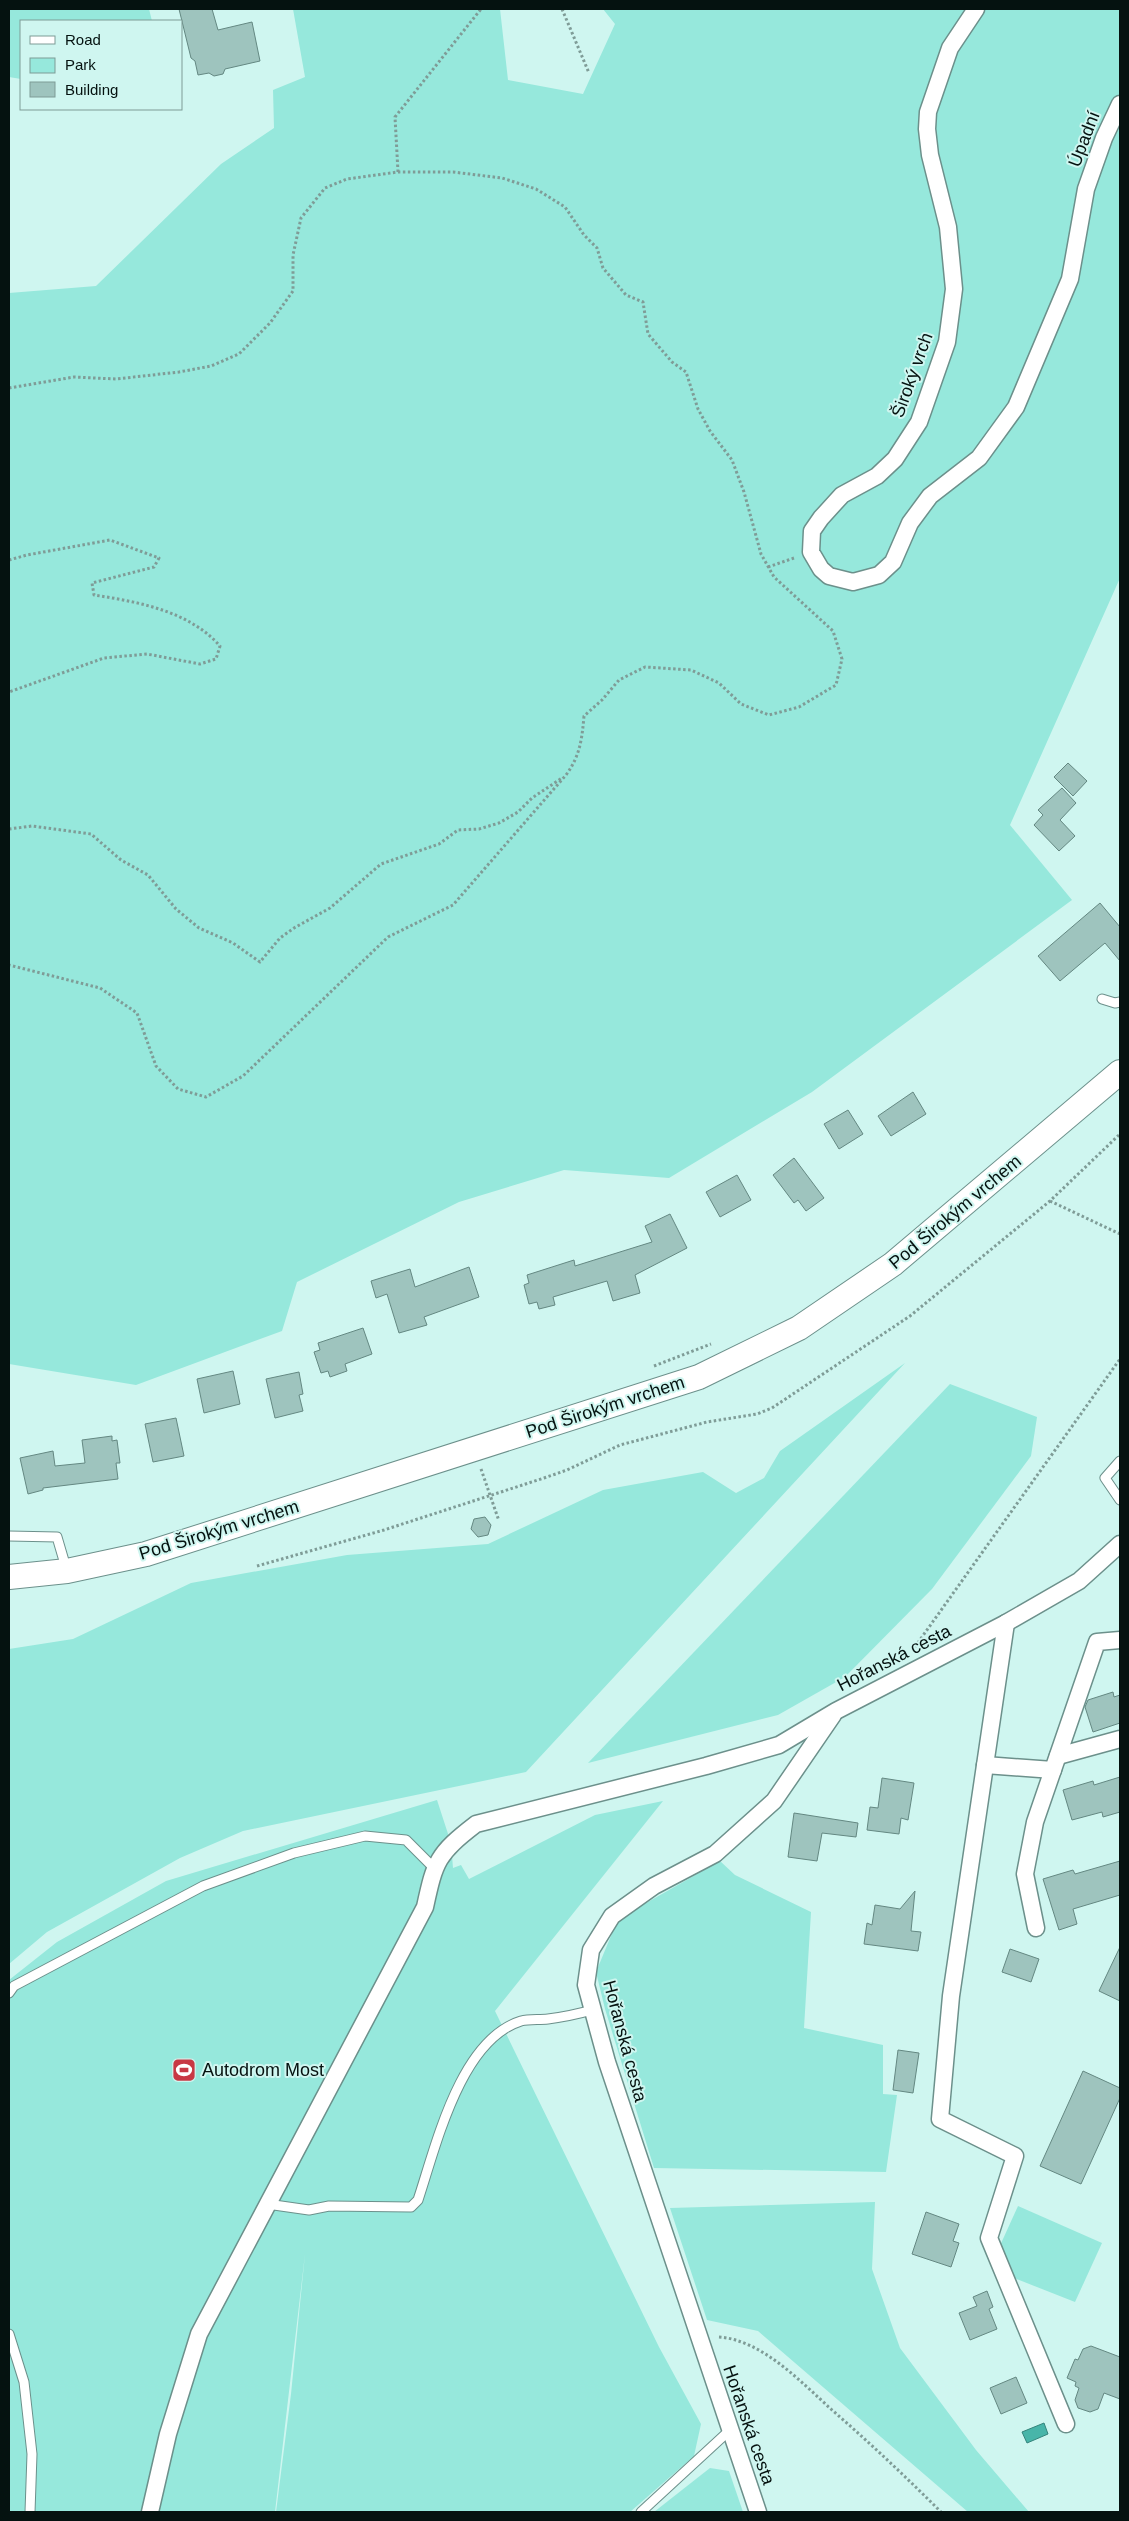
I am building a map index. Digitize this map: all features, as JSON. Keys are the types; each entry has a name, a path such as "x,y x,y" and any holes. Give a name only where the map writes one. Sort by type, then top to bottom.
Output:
{"street":[{"name":"Široký vrch","path":"811,552 812,531 821,518 842,495 877,476 889,465 919,422 947,342 954,290 948,227 930,155 927,129 928,112 950,48 976,9"},
{"name":"Úpadní","path":"811,552 821,569 829,576 840,580 853,582 879,575 893,562 910,523 930,496 978,458 1016,406 1070,279 1086,189 1104,138 1120,104"},
{"name":"Pod Širokým vrchem","path":"9,1577 67,1571 146,1554 699,1377 799,1328 893,1264 1120,1072"},
{"name":"Hořanská cesta","path":"758,2512 606,2062 586,1985 591,1950 612,1916 654,1886 715,1854 774,1801 836,1711 1006,1624 1079,1581 1120,1544"},
{"path":"1006,1624 951,1996 940,2120 1015,2156 989,2238 1066,2424"},
{"path":"1036,1928 1025,1874 1035,1822 1097,1642 1120,1640"},
{"path":"150,2512 168,2434 198,2334 425,1907 434,1867 451,1843 476,1824 706,1766 779,1744 836,1711"},
{"path":"985,1765 1056,1763 1120,1739"}],"lane":[{"path":"1102,999 1114,1003 1120,1002"},
{"path":"1120,1461 1105,1478 1120,1500"},
{"path":"9,1536 57,1537 67,1571"},
{"path":"9,1993 14,1986 23,1981 203,1886 294,1852 365,1836 406,1840 434,1867"},
{"path":"267,2204 310,2210 329,2206 411,2207 418,2200 448,2108 471,2066 493,2036 521,2021 570,2016 592,2010"},
{"path":"9,2334 24,2382 32,2454 30,2512"},
{"path":"641,2512 730,2430"}],"path":[{"path":"398,172 395,117 481,9"},
{"path":"562,9 589,73"},
{"path":"9,388 74,377 116,379 179,372 211,366 239,354 270,323 293,291 293,255 301,218 325,188 347,180 398,172 453,172 502,178 536,189 565,207 584,235 597,248 603,268 626,295 643,302 648,334 672,362 686,372 702,416 710,431 732,460 744,492 761,554 768,567 774,577 833,631 842,659 836,685 799,707 769,715 741,704 719,683 691,670 645,667 618,680 602,700 584,716 582,740 576,762 452,905 388,937 243,1076 206,1096 178,1089 156,1066 137,1013 100,988 9,965"},
{"path":"9,560 110,540 159,558 154,567 92,583 94,595 168,611 206,630 220,646 216,659 200,664 147,654 104,658 9,692"},
{"path":"768,567 811,552"},
{"path":"9,829 32,826 91,834 121,860 148,875 176,909 199,928 233,943 260,962 280,938 330,908 381,864 439,844 458,830 479,828 499,823 518,812 532,798 566,775"},
{"path":"256,1566 384,1530 567,1470 620,1445 706,1422 757,1414 772,1408 910,1316 1050,1201 1120,1134"},
{"path":"1050,1201 1120,1234"},
{"path":"649,1368 716,1343"},
{"path":"909,1654 1120,1358"},
{"path":"474,1450 499,1521"},
{"path":"701,2343 717,2337 733,2338 779,2363 889,2460 941,2512"}],"green space":[{"path":"9,9 149,9 152,20 20,20 20,79 9,77"},
{"path":"293,9 500,9 508,80 583,94 615,24 603,9 1120,9 1120,578 1010,825 1072,900 812,1092 669,1178 564,1170 459,1202 297,1282 282,1331 136,1385 9,1364 9,293 96,286 221,164 274,128 273,90 305,77"},
{"path":"905,1363 526,1772 243,1831 180,1858 47,1932 9,1964 9,1649 73,1639 191,1583 347,1555 488,1544 603,1490 703,1472 736,1493 764,1478 780,1451"},
{"path":"950,1384 1037,1417 1031,1456 932,1589 845,1677 778,1715 588,1763"},
{"path":"437,1800 451,1843 453,1868 461,1865 469,1879 595,1815 663,1801 495,2011 659,2347 701,2424 694,2456 630,2512 276,2512 291,2394 305,2254 275,2512 9,2512 9,1980 57,1942 166,1881"},
{"path":"720,1861 735,1875 811,1912 804,2028 883,2045 883,2094 897,2095 886,2172 654,2168 605,2009 596,1972 618,1919"},
{"path":"875,2202 872,2269 900,2348 976,2450 1029,2512 968,2512 758,2331 707,2320 670,2208"},
{"path":"1018,2206 1102,2243 1075,2302 1014,2278 998,2250"},
{"path":"710,2468 729,2471 743,2512 654,2512"}],"water":[{"path":"1044,2423 1048,2434 1027,2443 1022,2432"}],"building":[{"path":"179,9 212,9 218,30 252,22 260,61 225,69 223,74 214,76 209,73 198,75 195,61 191,58"},
{"path":"1068,763 1087,781 1073,796 1054,777"},
{"path":"1062,788 1076,803 1060,820 1075,836 1059,851 1034,825 1043,815 1038,810"},
{"path":"1100,903 1120,927 1120,961 1105,943 1060,981 1038,956"},
{"path":"913,1092 926,1114 891,1136 878,1116"},
{"path":"848,1110 863,1134 839,1149 824,1124"},
{"path":"794,1158 824,1198 806,1211 798,1200 794,1203 773,1175"},
{"path":"737,1175 751,1200 720,1217 706,1192"},
{"path":"670,1214 687,1248 635,1275 640,1293 613,1301 607,1281 553,1297 555,1305 539,1309 537,1302 529,1304 524,1285 529,1283 527,1275 574,1260 575,1266 652,1242 645,1226"},
{"path":"469,1267 479,1297 424,1317 427,1325 399,1333 387,1294 376,1298 371,1281 410,1269 415,1287"},
{"path":"363,1328 372,1354 345,1364 347,1371 330,1377 328,1371 321,1373 314,1352 320,1350 318,1343"},
{"path":"233,1371 240,1404 204,1413 197,1379"},
{"path":"299,1372 303,1394 299,1395 303,1411 275,1418 266,1379"},
{"path":"176,1418 184,1456 153,1462 145,1424"},
{"path":"112,1436 112,1441 117,1440 120,1463 116,1463 118,1479 43,1488 43,1490 28,1494 20,1458 53,1451 55,1466 85,1463 82,1440"},
{"path":"485,1517 491,1525 488,1535 478,1537 471,1529 474,1519"},
{"path":"1113,1692 1114,1697 1120,1695 1120,1723 1093,1732 1085,1707 1088,1700"},
{"path":"1120,1777 1120,1812 1103,1817 1102,1812 1072,1820 1063,1790 1093,1781 1094,1785"},
{"path":"882,1778 914,1783 908,1820 901,1818 899,1834 867,1830 870,1807 878,1808"},
{"path":"794,1813 858,1823 856,1837 822,1833 817,1861 788,1857"},
{"path":"1120,1861 1120,1895 1073,1909 1077,1924 1059,1930 1043,1879 1073,1870 1075,1874"},
{"path":"915,1891 911,1931 921,1932 918,1951 864,1944 867,1923 872,1925 875,1905 900,1909"},
{"path":"1120,1947 1120,2001 1099,1991"},
{"path":"1010,1949 1039,1959 1031,1982 1002,1972"},
{"path":"898,2050 919,2053 913,2093 893,2090"},
{"path":"1083,2071 1120,2088 1120,2098 1081,2184 1040,2166"},
{"path":"926,2212 959,2224 953,2241 959,2243 951,2267 912,2254"},
{"path":"987,2291 993,2307 989,2309 997,2329 970,2340 959,2313 977,2306 973,2297"},
{"path":"1091,2346 1120,2357 1120,2399 1104,2393 1098,2409 1090,2412 1078,2408 1075,2400 1079,2388 1075,2386 1076,2382 1067,2378 1075,2359 1078,2360 1083,2349"},
{"path":"1016,2377 1027,2403 1001,2414 990,2388"}],"place":[{"name":"Autodrom Most","path":"184,2070"}]}
